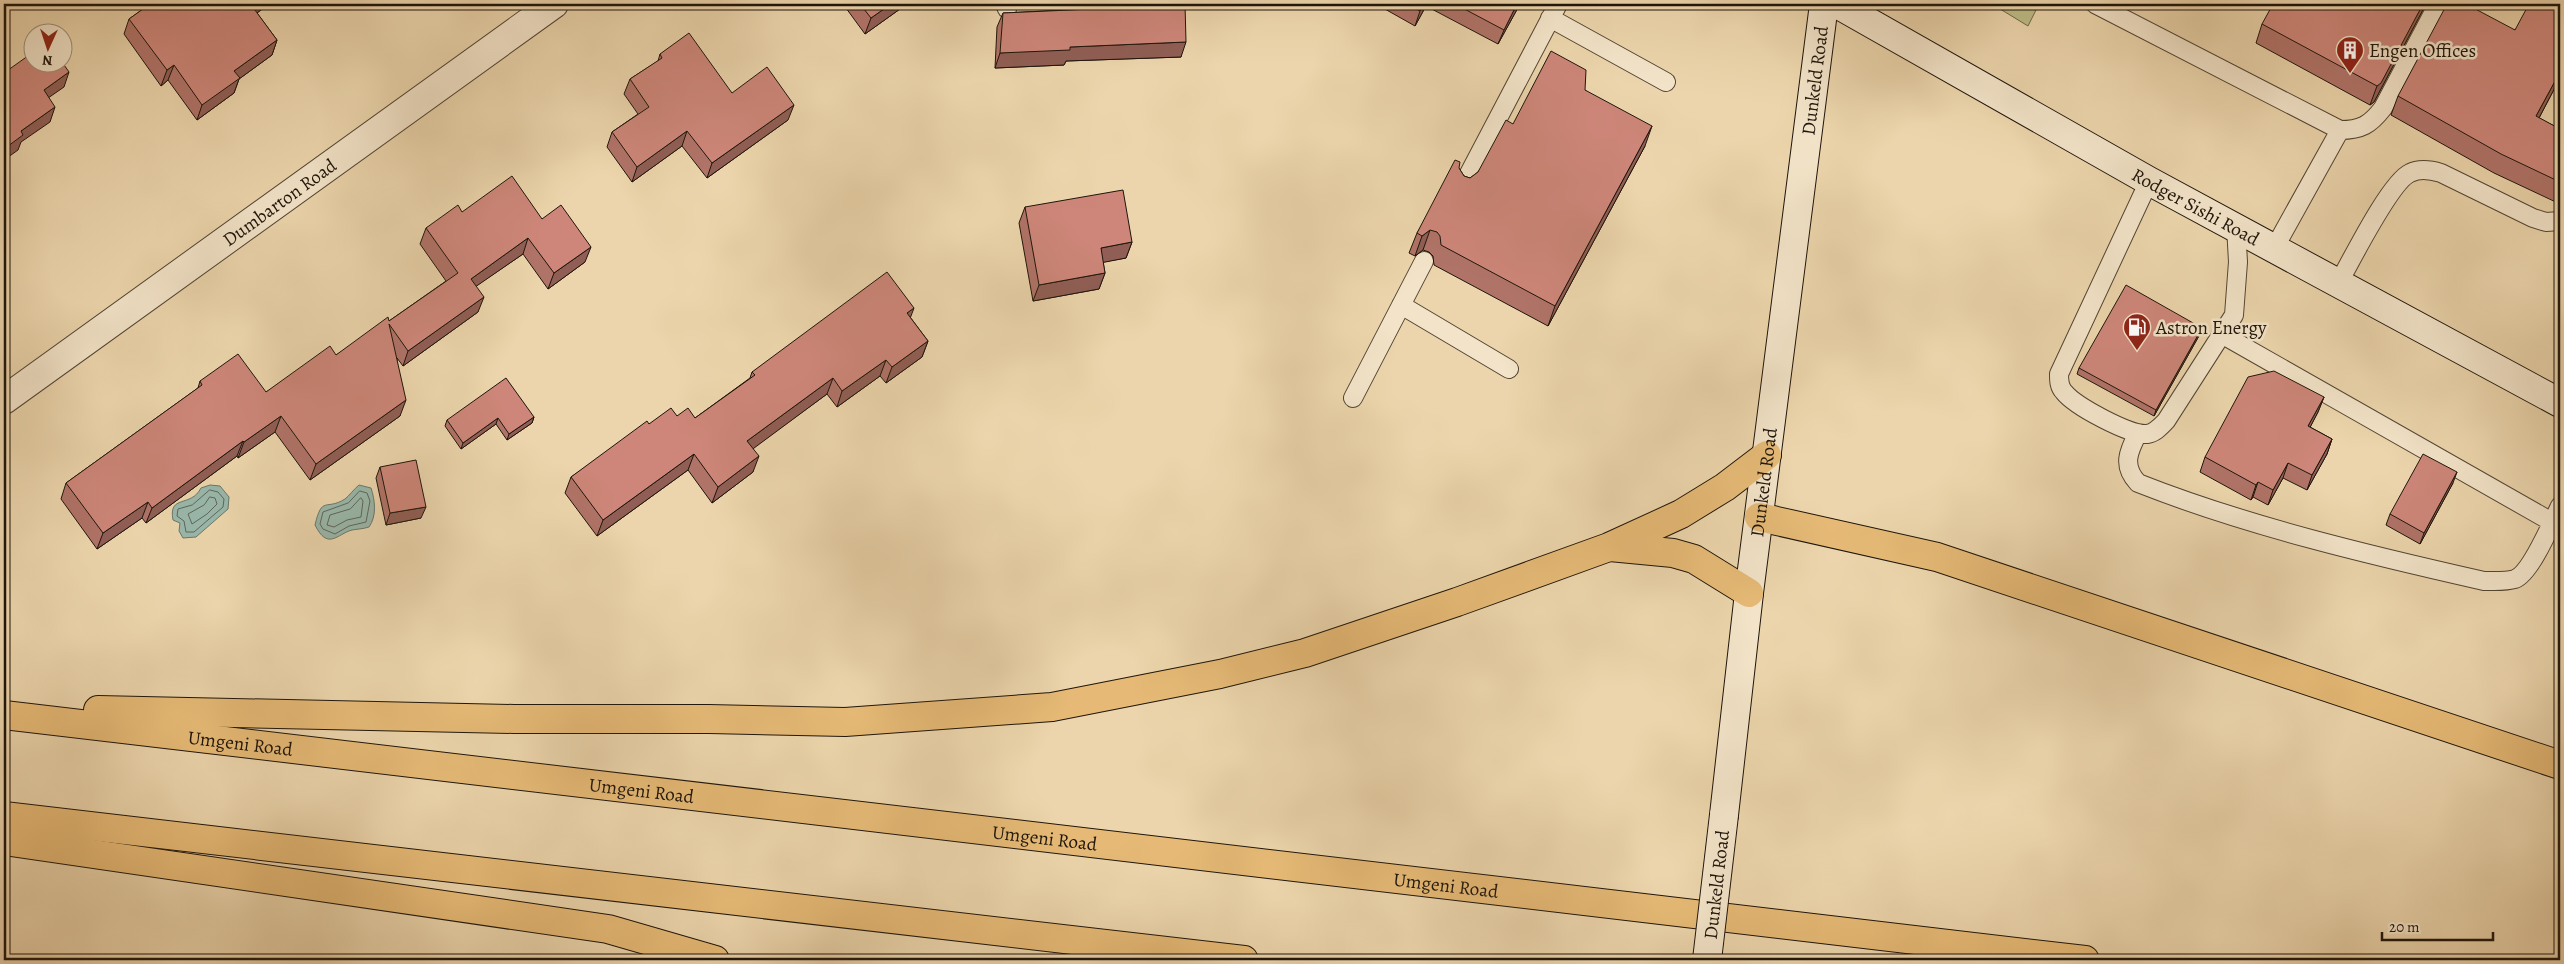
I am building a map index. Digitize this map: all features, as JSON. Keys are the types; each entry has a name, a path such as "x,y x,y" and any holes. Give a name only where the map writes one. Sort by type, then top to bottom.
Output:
{"highway":[{"path":"4,708 514,719 709,719 845,722 1052,707 1220,674 1305,652 1457,602 1609,547 1681,514 1725,487 1767,455"},
{"path":"1759,517 1937,557 2560,765"},
{"path":"1609,547 1673,553 1694,558 1749,593"},
{"name":"Umgeni Road","path":"4,715 2085,960"},
{"path":"4,816 1244,960"},
{"path":"4,841 608,930 715,960"}],"street":[{"name":"Dumbarton Road","path":"4,400 554,4"},
{"name":"Dunkeld Road","path":"1707,960 1749,593 1824,4"},
{"name":"Rodger Sishi Road","path":"1837,4 2149,181 2236,226 2338,284 2560,403"}],"lane":[{"path":"2095,4 2340,130 2359,130 2373,122 2438,4"},
{"path":"1462,187 1554,11 1666,82"},
{"path":"2274,247 2340,130"},
{"path":"2338,284 2399,182 2410,173 2419,170 2441,173 2533,218 2546,222 2560,221"},
{"path":"2149,181 2059,374 2059,385 2069,397 2106,420 2138,433 2147,434 2156,431 2166,421 2223,335 2234,315 2238,262 2236,226"},
{"path":"1353,398 1424,261"},
{"path":"1401,305 1509,369"},
{"path":"2223,335 2552,522"},
{"path":"2138,433 2128,451 2127,464 2131,475 2138,483 2234,516 2484,581 2499,582 2517,578 2530,565 2560,506"}],"shaded area":[{"path":"1992,4 2039,4 2028,26"}],"water":[{"path":"210,485 220,486 229,497 228,509 196,537 183,538 179,531 180,523 173,520 172,512 174,507 192,498 201,488"},
{"path":"359,485 371,488 374,503 372,523 369,527 352,530 333,539 324,537 315,525 320,510 326,505 345,499"}],"building":[{"path":"150,4 254,4 252,6 277,40 234,71 240,78 202,105 174,65 167,70 129,19"},
{"path":"860,4 891,4 871,18"},
{"path":"1092,4 1185,4 1186,42 1070,47 1070,50 1000,53 1003,13 1092,9"},
{"path":"1407,4 1424,4 1420,11"},
{"path":"1455,4 1517,4 1504,30"},
{"name":"Engen Offices","path":"2273,4 2423,4 2381,83 2377,86 2262,24"},
{"path":"2447,4 2466,4 2515,30 2529,4 2560,4 2560,72 2536,116 2560,129 2560,182 2501,154 2398,96"},
{"path":"689,33 732,93 767,67 794,105 712,163 687,131 637,167 612,132 649,107 630,79 662,58 660,54"},
{"path":"1551,51 1586,70 1585,90 1652,126 1555,306 1441,245 1440,236 1437,232 1430,230 1422,236 1417,233 1455,160 1460,162 1459,168 1464,176 1470,178 1478,172 1506,120 1513,124"},
{"path":"22,60 22,72 69,72 44,90 55,107 21,131 23,135 4,149 4,73"},
{"path":"512,176 542,219 561,205 591,247 554,273 528,238 471,279 484,297 408,351 389,324 406,400 316,464 281,416 243,441 152,508 148,502 103,533 66,483 202,385 200,381 238,354 266,392 330,346 336,355 388,317 389,321 458,273 426,228 458,205 462,212"},
{"path":"1123,190 1132,242 1101,248 1105,273 1039,285 1025,207"},
{"path":"887,272 914,308 907,313 928,341 892,367 886,360 842,391 833,378 747,441 759,456 718,487 694,454 603,520 571,477 647,421 649,424 671,408 677,416 688,408 695,418 755,375 752,372"},
{"path":"2126,285 2202,328 2156,410 2079,368"},
{"path":"2274,371 2324,397 2308,426 2332,439 2312,475 2288,463 2273,490 2258,482 2256,485 2205,457 2248,377"},
{"path":"506,378 534,417 509,434 498,418 463,443 447,420"},
{"path":"2423,454 2457,472 2424,533 2390,514"},
{"path":"416,460 426,507 390,513 380,467"}],"place":[{"name":"Engen Offices","path":"2350,74"},
{"name":"Astron Energy","path":"2137,351"}]}
